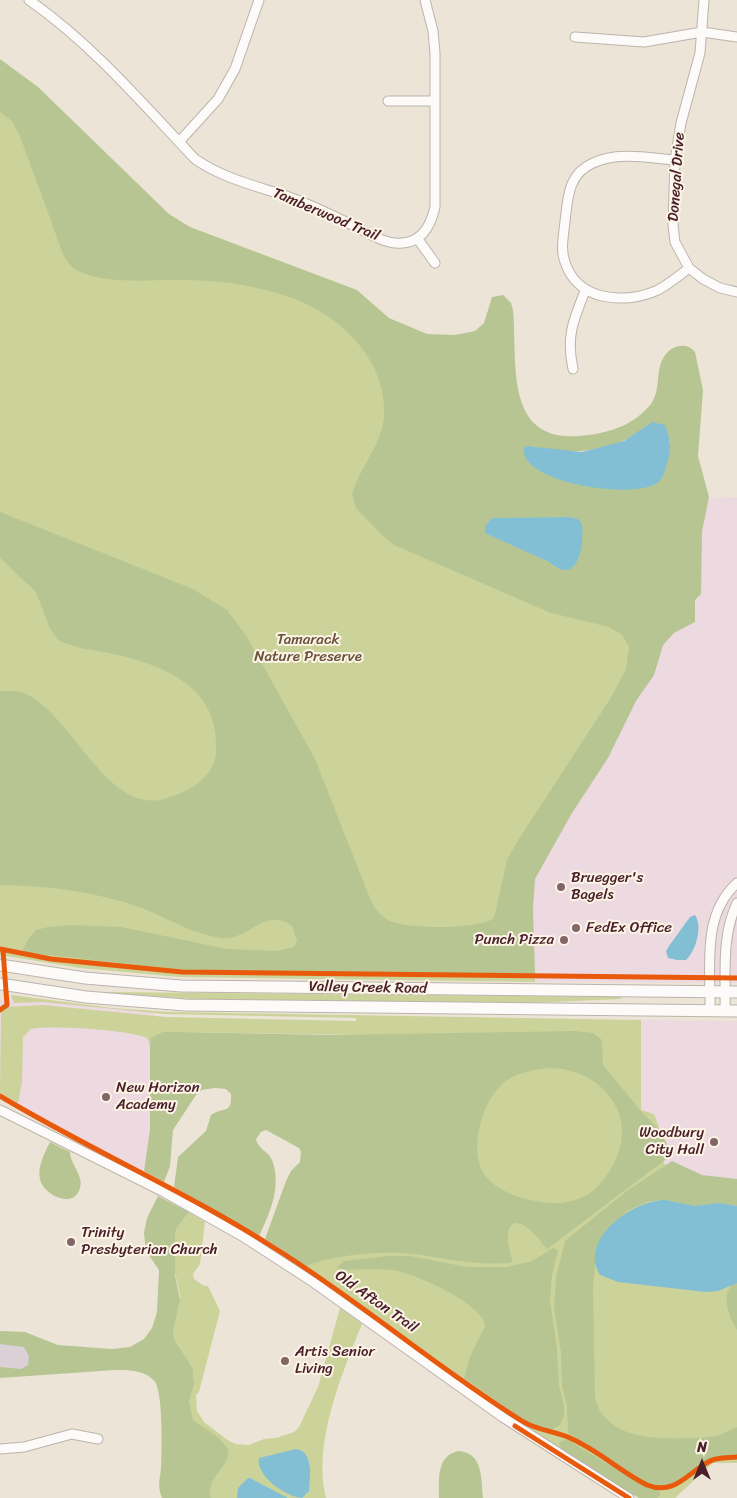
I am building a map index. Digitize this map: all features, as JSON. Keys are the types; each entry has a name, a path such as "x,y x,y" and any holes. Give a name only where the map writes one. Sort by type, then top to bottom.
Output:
{"main road":[{"name":"Valley Creek Road","path":"0,965 75,977 181,986 731,992"},
{"name":"Valley Creek Road","path":"0,984 86,997 185,1005 737,1011"}],"street":[{"name":"Tamberwood Trail","path":"29,0 57,20 96,55 195,159 226,177 313,206 394,243 404,243 417,238"},
{"path":"179,142 218,99 235,69 259,0"},
{"path":"425,0 433,31 435,207 430,225 417,238 435,263"},
{"name":"Donegal Drive","path":"704,0 700,53 681,123 675,160 674,234 681,256 689,268 703,279 720,288 737,292"},
{"path":"575,37 644,42 702,32 737,37"},
{"path":"388,101 435,101"},
{"path":"675,160 620,156 606,158 582,169 573,179 567,200 562,248 569,274 585,291 612,297 643,295 671,282 689,268"},
{"path":"573,369 568,348 571,323 585,291"},
{"path":"710,1011 709,948 712,931 728,891 737,883"},
{"path":"725,1011 731,992 727,933 737,903"},
{"path":"0,1110 164,1192 242,1236 313,1282 504,1418 629,1498"},
{"path":"0,1449 24,1447 76,1433 98,1439"}],"shaded area":[{"path":"737,497 737,983 533,982 532,873 653,618 695,605 700,594 700,498"},
{"path":"14,995 83,1005 155,1012 155,1180 44,1125 23,1109 0,1098 0,1000"},
{"path":"641,1020 737,1021 737,1183 674,1183 641,1116"},
{"path":"0,1343 34,1343 34,1370 0,1370"}],"green space":[{"path":"0,59 38,87 169,214 190,227 357,290 389,318 427,334 455,335 475,331 484,323 492,297 503,295 511,303 513,310 516,376 520,397 528,415 541,428 560,436 597,434 630,422 651,404 656,392 660,366 666,354 672,348 680,346 688,347 695,352 703,390 698,456 709,497 702,532 701,594 695,600 695,622 674,633 663,645 654,675 636,701 608,758 572,813 535,879 533,909 535,974 184,970 22,952 29,938 36,930 70,925 121,927 227,949 277,951 294,947 297,940 292,926 282,921 273,920 265,922 232,938 222,938 202,934 147,910 93,894 37,887 0,885 0,691 23,693 43,705 108,778 125,792 144,800 164,799 182,793 198,783 210,770 216,752 215,729 209,710 198,694 184,682 168,672 149,664 109,653 76,647 58,640 50,629 36,592 0,558 0,512 193,589 227,610 247,637 315,759 371,901 379,913 390,921 399,924 426,927 459,926 474,925 494,918 507,860 612,696 626,669 629,646 622,635 609,627 551,613 394,545 384,537 356,508 352,494 380,434 384,413 384,403 377,374 368,357 356,341 345,329 320,311 292,298 263,289 211,281 115,280 92,276 75,269 63,254 20,136 12,121 0,112","holes":["647,425 664,425 670,443 526,459 533,446 563,451 593,450 608,447 622,442","568,517 555,568 549,562 486,533 485,526 492,518"]},
{"name":"Tamarack Nature Preserve","path":"0,67 179,231 357,294 527,433 700,594 695,600 695,618 653,618 532,873 533,977 535,982 179,977 80,968 0,955"},
{"path":"105,992 622,997 620,999 531,1003 196,999"},
{"path":"11,995 112,1008 169,1012 641,1020 641,1110 654,1114 660,1130 641,1111 641,1116 674,1183 737,1183 737,1463 713,1463 675,1498 639,1498 529,1430 280,1253 292,1250 357,1035 179,1032 150,1041 150,1045 147,1038 125,1033 72,1028 31,1029 23,1037 22,1082 18,1103 0,1093 1,1013 3,1008 7,1007 43,1005 166,1017 356,1021 356,1018 165,1014 43,1002 14,1003"},
{"path":"575,1031 593,1033 602,1040 603,1065 640,1110 659,1129 667,1144 669,1157 547,1249 528,1228 519,1224 513,1224 508,1233 508,1241 513,1262 500,1263 475,1263 413,1254 388,1253 343,1256 306,1266 265,1239 286,1181 291,1171 300,1162 301,1152 299,1148 266,1130 261,1132 256,1139 272,1160 276,1180 271,1209 259,1236 174,1187 178,1157 206,1131 211,1115 229,1108 231,1094 226,1089 202,1090 196,1095 173,1130 170,1166 164,1182 144,1171 150,1130 151,1038 163,1032 334,1035","holes":["549,1068 569,1071 587,1077 602,1088 613,1101 620,1117 622,1134 619,1153 600,1185 589,1194 576,1200 560,1203 540,1202 508,1193 490,1181 479,1164 477,1152 480,1125 490,1099 506,1081 521,1073"]},
{"path":"50,1142 70,1152 72,1161 79,1174 80,1188 77,1195 72,1198 65,1199 52,1195 42,1185 39,1174"},
{"path":"672,1161 702,1175 737,1179 737,1206 719,1203 695,1206 665,1200 649,1201 627,1211 602,1238 595,1264 593,1288 595,1399 602,1414 613,1425 627,1432 643,1436 660,1438 709,1437 720,1435 737,1427 737,1456 712,1458 677,1483 658,1487 642,1481 568,1433 567,1405 562,1386 561,1353 554,1307 556,1277 565,1241 627,1191"},
{"path":"158,1196 189,1212 177,1228 175,1234 175,1275 180,1300 173,1331 175,1341 193,1369 194,1384 189,1401 193,1420 219,1438 228,1449 226,1462 212,1484 210,1490 211,1498 162,1498 159,1486 162,1437 161,1410 158,1388 155,1382 147,1375 115,1370 0,1378 0,1367 21,1369 28,1365 29,1356 24,1347 0,1344 0,1331 25,1332 58,1345 112,1349 130,1347 144,1339 152,1328 157,1312 159,1270 146,1251 144,1233 147,1218"},
{"path":"189,1212 205,1222 200,1264 193,1274 194,1279 204,1286 208,1286 220,1311 199,1392 196,1395 197,1411 204,1422 229,1441 236,1444 249,1445 264,1439 276,1438 294,1432 299,1427 318,1387 340,1308 362,1324 338,1387 326,1433 323,1477 326,1498 211,1498 212,1480 228,1455 213,1435 195,1423 191,1416 189,1401 194,1376 175,1341 173,1331 180,1296 174,1268 175,1234 177,1228"},
{"path":"553,1248 558,1250 552,1275 550,1300 564,1416 560,1425 551,1430 527,1422 464,1378 470,1357 485,1326 482,1318 474,1309 433,1284 406,1273 383,1270 342,1270 337,1267 344,1261 388,1256 410,1256 467,1267 507,1267 532,1261"},
{"path":"737,1283 737,1330 727,1307 727,1295 732,1284"},
{"path":"566,1439 643,1485 659,1490 660,1495 657,1498 639,1498 562,1450 559,1443"},
{"path":"458,1451 466,1452 476,1461 481,1475 483,1498 439,1498 439,1477 442,1463 451,1454"}],"water":[{"path":"652,422 665,425 670,453 661,479 657,483 644,488 626,490 603,489 580,485 539,471 527,460 524,448 527,446 582,452 624,441"},
{"path":"568,517 578,519 582,524 582,542 577,560 573,567 567,570 559,569 549,562 485,533 485,526 492,518"},
{"path":"695,915 698,932 690,956 686,960 668,958 666,951 669,946 690,917"},
{"path":"665,1200 695,1206 719,1203 737,1206 737,1283 718,1291 706,1292 618,1282 600,1275 595,1261 596,1248 602,1235 625,1214 652,1202"},
{"path":"296,1449 306,1455 310,1466 309,1491 302,1498 288,1494 273,1484 262,1472 259,1465 259,1458"},
{"path":"248,1478 288,1498 237,1498 238,1488"}],"cycle path":[{"path":"0,949 51,959 182,972 737,978"},
{"path":"0,1010 7,1005 3,950"},
{"name":"Old Afton Trail","path":"0,1096 242,1228 307,1269 491,1401 522,1421 534,1427 566,1436 582,1444 647,1485 665,1488 680,1482 710,1461 720,1458 737,1457"},
{"path":"515,1426 629,1498"}],"place":[{"name":"Bruegger's Bagels","path":"561,887"},
{"name":"FedEx Office","path":"576,928"},
{"name":"Punch Pizza","path":"564,940"},
{"name":"New Horizon Academy","path":"106,1097"},
{"name":"Woodbury City Hall","path":"714,1142"},
{"name":"Trinity Presbyterian Church","path":"71,1242"},
{"name":"Artis Senior Living","path":"285,1361"}]}
